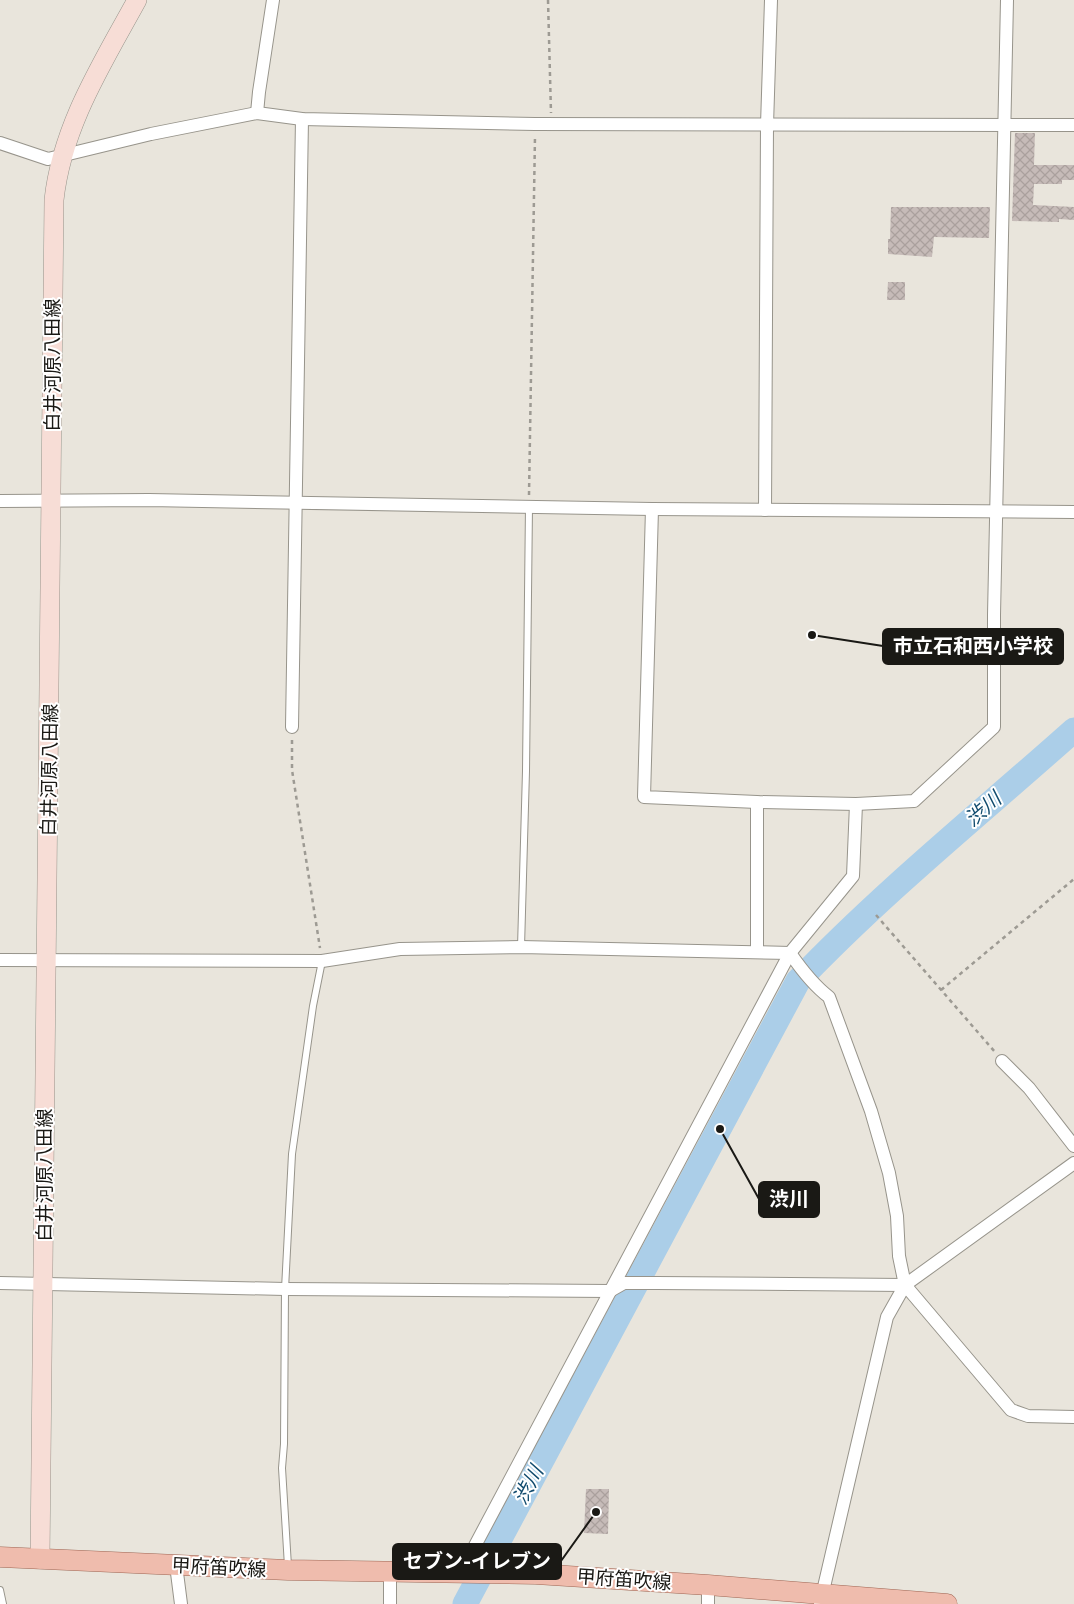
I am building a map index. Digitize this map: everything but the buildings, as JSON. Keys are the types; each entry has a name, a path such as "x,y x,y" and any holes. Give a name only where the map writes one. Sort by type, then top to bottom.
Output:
{"main road":[{"name":"白井河原八田線","path":"40,1559 54,200 56,178 62,155 77,114 137,0"},
{"name":"甲府笛吹線","path":"0,1557 288,1570 510,1573 708,1594 947,1604"}],"street":[{"path":"257,113 273,0"},
{"path":"765,510 767,125 771,0"},
{"path":"652,509 644,797 856,804 914,801 994,727 994,615 998,510 1006,0"},
{"path":"0,143 48,159 257,113 302,119 535,124 1074,125"},
{"path":"292,727 302,119"},
{"path":"0,501 149,500 652,509 1074,512"},
{"path":"757,802 757,952"},
{"path":"466,1572 610,1290 790,953 853,876 856,804"},
{"path":"0,960 322,961 400,949 521,947 790,953"},
{"path":"790,953 818,989 829,997 871,1111 889,1173 897,1216 898,1256 905,1285 1011,1410 1028,1416 1074,1417"},
{"path":"1002,1061 1029,1088 1074,1146"},
{"path":"821,1599 887,1317 905,1285 1074,1163"},
{"path":"0,1283 285,1289 610,1290 624,1283 905,1285"},
{"path":"176,1565 181,1604"},
{"path":"390,1571 390,1604"}],"lane":[{"path":"521,947 526,771 529,506"},
{"path":"288,1570 282,1468 284,1444 285,1289 292,1154 313,1006 322,961"},
{"path":"0,1590 3,1604"}],"path":[{"path":"548,0 552,124"},
{"path":"529,506 535,124"},
{"path":"292,727 292,770 322,961"},
{"path":"940,990 1074,879"},
{"path":"876,916 1002,1061"}],"waterway":[{"name":"渋川","path":"465,1604 798,981 864,915 1074,730"}],"place":[{"name":"市立石和西小学校","path":"812,635"},
{"name":"渋川","path":"720,1129"},
{"name":"セブン-イレブン","path":"596,1512"}]}
